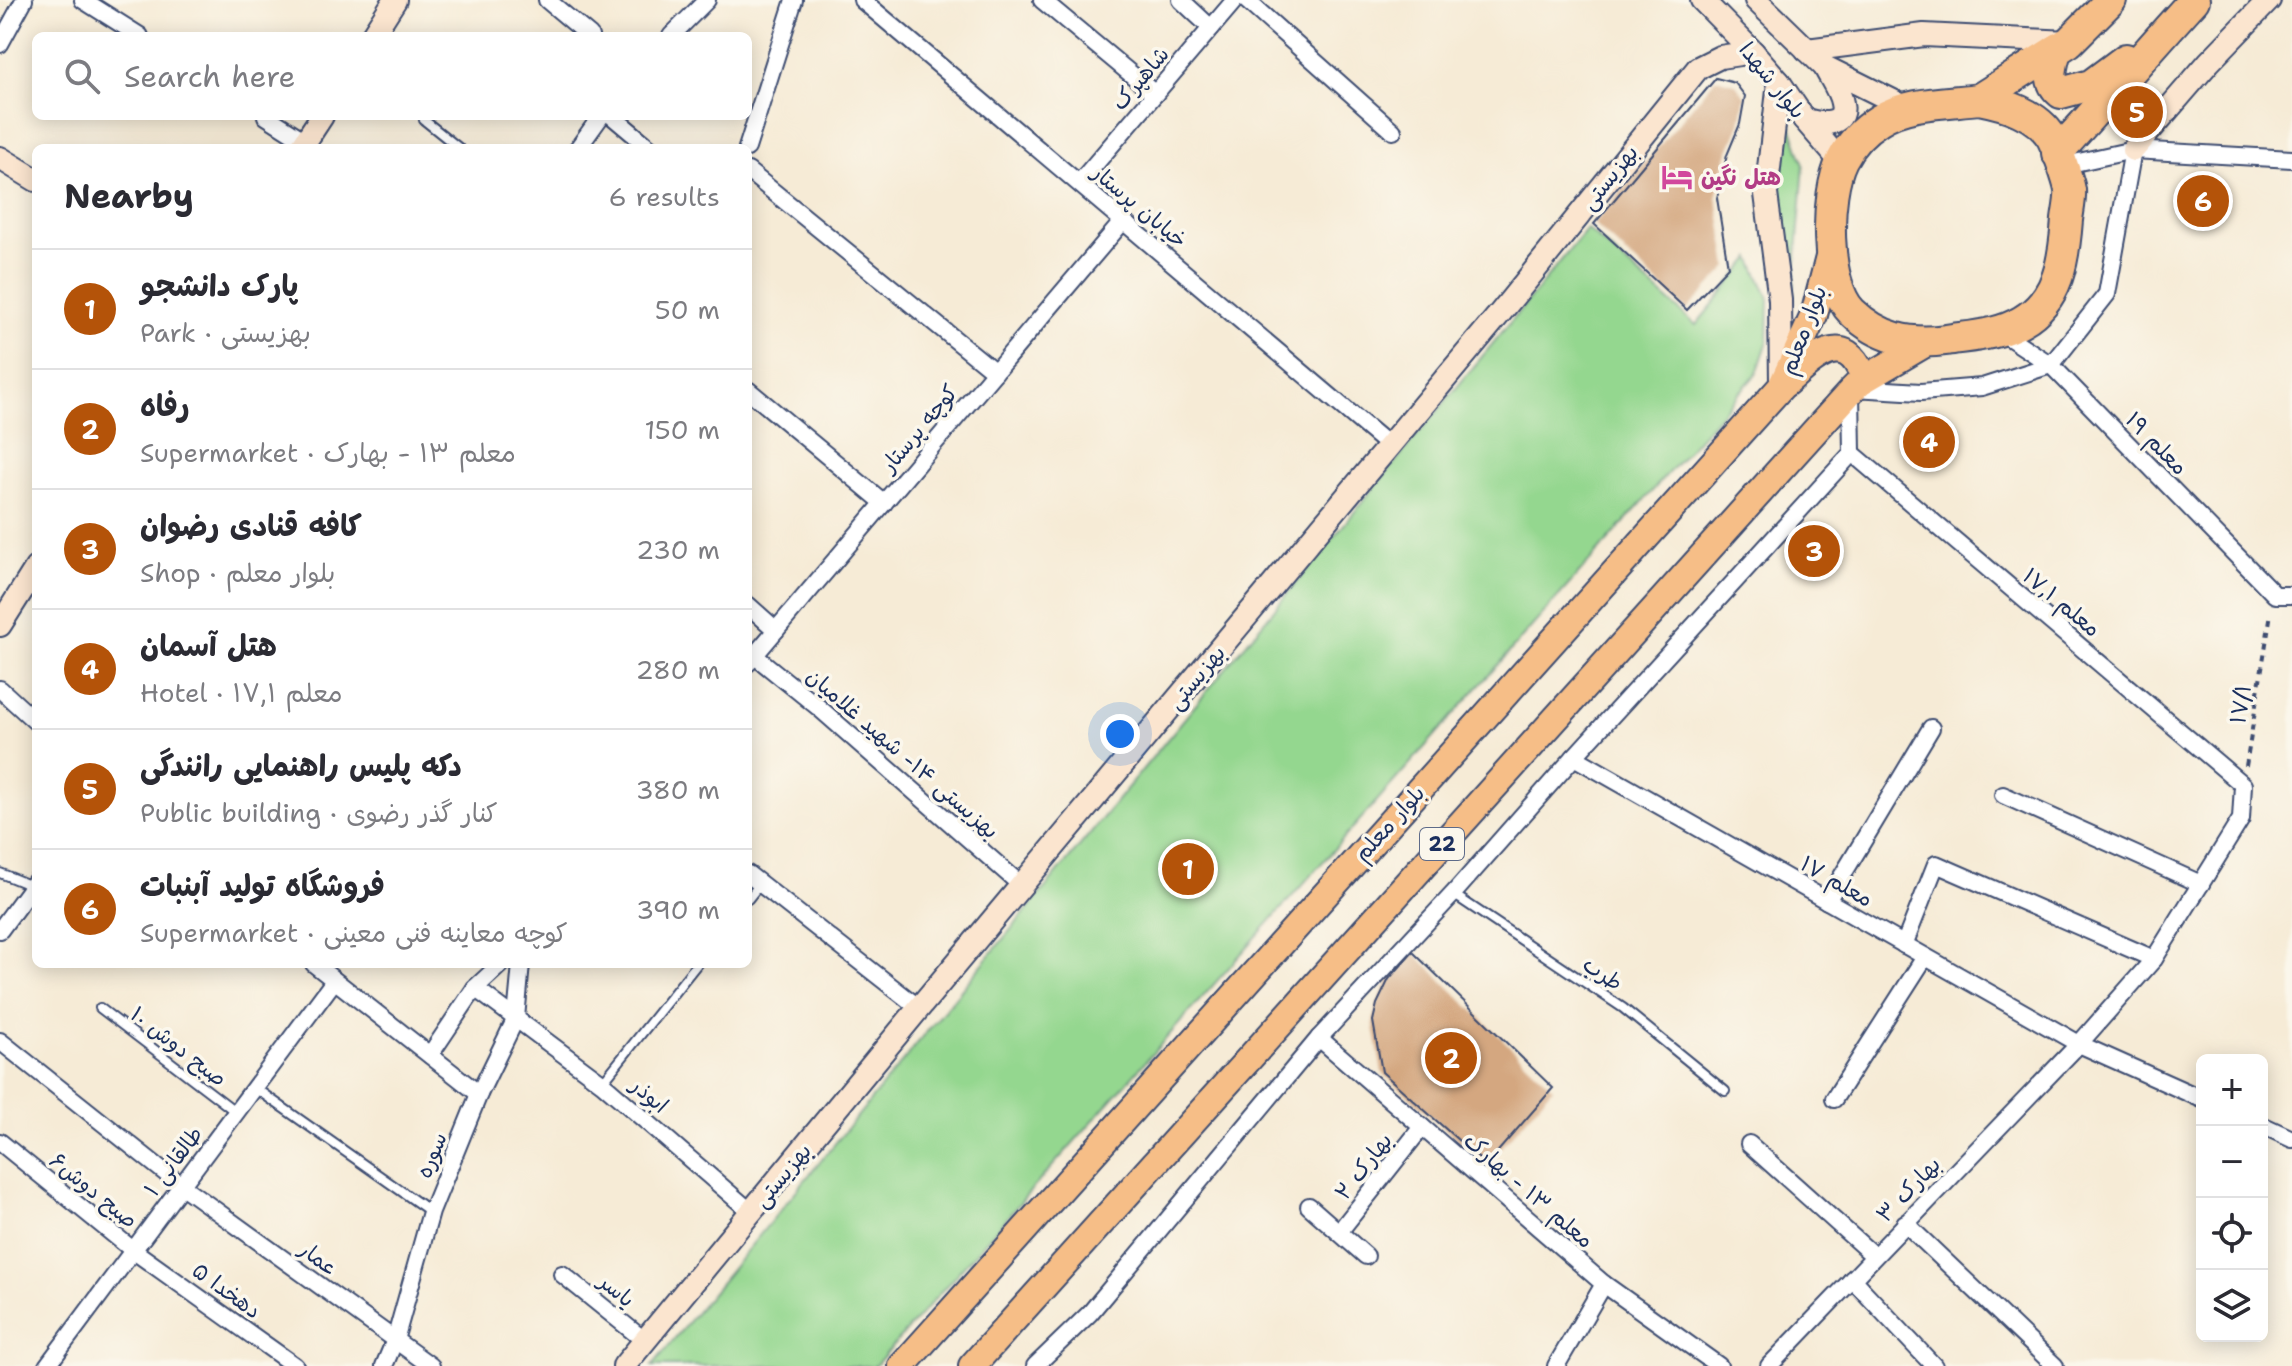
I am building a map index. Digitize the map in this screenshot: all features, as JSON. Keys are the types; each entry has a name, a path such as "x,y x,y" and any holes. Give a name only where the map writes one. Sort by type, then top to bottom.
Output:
{"highway":[{"path":"1979,99 2062,46 2111,0"},
{"path":"2059,159 2194,0"},
{"path":"2062,46 2050,77 2053,86 2061,93 2091,85 2120,62 2159,38"},
{"path":"1979,99 2007,105 2032,118 2052,138 2059,159 2070,190 2064,255 2058,279 2044,302 2025,320 2001,332 1928,342 1899,341 1871,329 1848,309 1834,282 1830,253 1834,189 1841,162 1858,137 1880,119 1907,108 1979,99"}],"main road":[{"name":"بلوار معلم","path":"902,1366 1781,387 1814,315 1830,253"},
{"name":"22","path":"972,1366 1855,387 1928,342"},
{"path":"1781,387 1824,351 1844,352 1852,358 1863,375 1855,387"}],"street":[{"path":"0,44 24,0"},
{"path":"83,0 134,32"},
{"path":"375,32 395,0"},
{"path":"547,0 585,32"},
{"path":"675,32 707,0"},
{"path":"748,144 794,0"},
{"name":"خیابان پرستار","path":"862,0 880,6 1079,183 1389,446"},
{"path":"1042,0 1155,94"},
{"path":"1181,0 1211,28"},
{"name":"شاهپرک","path":"1079,183 1235,0"},
{"path":"1246,0 1393,131"},
{"name":"بلوار شهدا","path":"1702,0 1779,82 1804,119 1841,162"},
{"name":"بلوار شهدا","path":"1756,0 1825,67 1907,108"},
{"path":"1035,1366 1090,1313 1319,1038 1852,453 1855,387 1921,392 1982,387 2051,365 2107,294 2133,150 2209,62 2269,0"},
{"path":"1807,50 1924,35 2062,46"},
{"name":"بهزیستی","path":"624,1366 1389,446 1698,68 1720,57 1753,52"},
{"path":"1804,119 1821,125 1835,122 1842,114 1842,102 1825,67"},
{"path":"1779,82 1766,194 1780,300 1781,387"},
{"path":"271,120 304,144"},
{"path":"308,144 320,120"},
{"path":"581,144 598,120"},
{"path":"617,120 645,144"},
{"path":"2059,159 2133,150 2292,159"},
{"path":"0,158 32,178"},
{"path":"752,174 995,372"},
{"name":"کوچه پرستار","path":"752,658 1123,221"},
{"name":"معلم ۱۹","path":"2001,332 2051,365 2275,595 2292,595"},
{"path":"752,393 884,503"},
{"name":"معلم ۱۷٫۱","path":"1852,453 2243,785"},
{"path":"0,625 32,574"},
{"path":"752,609 776,630"},
{"name":"بهزیستی ۱۴- شهید غلامیان","path":"752,660 818,707 1021,885"},
{"path":"0,689 32,718"},
{"path":"1827,901 1931,728"},
{"name":"معلم ۱۷","path":"1574,757 2079,1044 2196,1096"},
{"name":"بهارک ۳","path":"1769,1366 2079,1044 2154,959 2241,819 2243,785"},
{"path":"2003,795 2201,884"},
{"path":"1904,945 1936,864 2154,959"},
{"path":"754,879 919,1008"},
{"path":"0,930 32,887"},
{"path":"1834,1099 1925,957"},
{"path":"319,968 479,1094"},
{"path":"430,1055 475,988 497,968"},
{"name":"سوره","path":"384,1366 395,1340 431,1212 479,1094 516,1018 521,968"},
{"name":"طالقانی ۱","path":"47,1366 334,981"},
{"name":"ابوذر","path":"475,988 602,1083 751,1212"},
{"name":"معلم ۱۳ - بهارک","path":"1319,1038 1604,1284 1719,1366"},
{"name":"عمار","path":"0,1041 182,1186 431,1366"},
{"path":"2264,1126 2292,1139"},
{"name":"بهارک ۲","path":"1339,1232 1422,1127"},
{"name":"صبح دوش۶","path":"0,1142 134,1251"},
{"path":"1749,1144 1874,1256"},
{"path":"1309,1206 1366,1256"},
{"path":"1905,1223 2055,1366"},
{"name":"دهخدا ۵","path":"134,1251 295,1366"},
{"name":"یاسر","path":"562,1274 645,1341"},
{"path":"1852,1279 1934,1366"},
{"path":"1556,1366 1604,1284"}],"lane":[{"path":"424,120 454,144"},
{"path":"0,873 32,883"},
{"name":"طرب","path":"1453,894 1623,1008 1725,1091"},
{"path":"602,1083 694,968"},
{"name":"صبح دوش ۱۰","path":"100,1008 236,1113"},
{"path":"254,1087 431,1212"}],"path":[{"name":"۱۷/۱","path":"2243,785 2268,628"}],"green space":[{"path":"1788,117 1804,165 1793,302 1776,214"},
{"path":"1587,229 1696,325 1751,258 1769,298 1768,341 1757,373 875,1366 652,1366"}],"building":[{"name":"هتل نگین","path":"1716,78 1735,83 1745,96 1740,124 1727,155 1717,198 1728,267 1687,310 1594,224"},
{"path":"2137,99 2149,106 2136,125 2125,117"},
{"path":"1413,952 1553,1088 1486,1165 1382,1072 1373,1021 1377,1004 1389,979"}],"place":[{"name":"دکه پلیس راهنمایی رانندگی","path":"2137,112"},
{"name":"هتل نگین","path":"1677,177"},
{"name":"فروشگاه تولید آبنبات","path":"2203,201"},
{"name":"هتل آسمان","path":"1929,442"},
{"name":"کافه قنادی رضوان","path":"1814,551"},
{"name":"پارک دانشجو","path":"1188,869"},
{"name":"رفاه","path":"1451,1058"}]}
